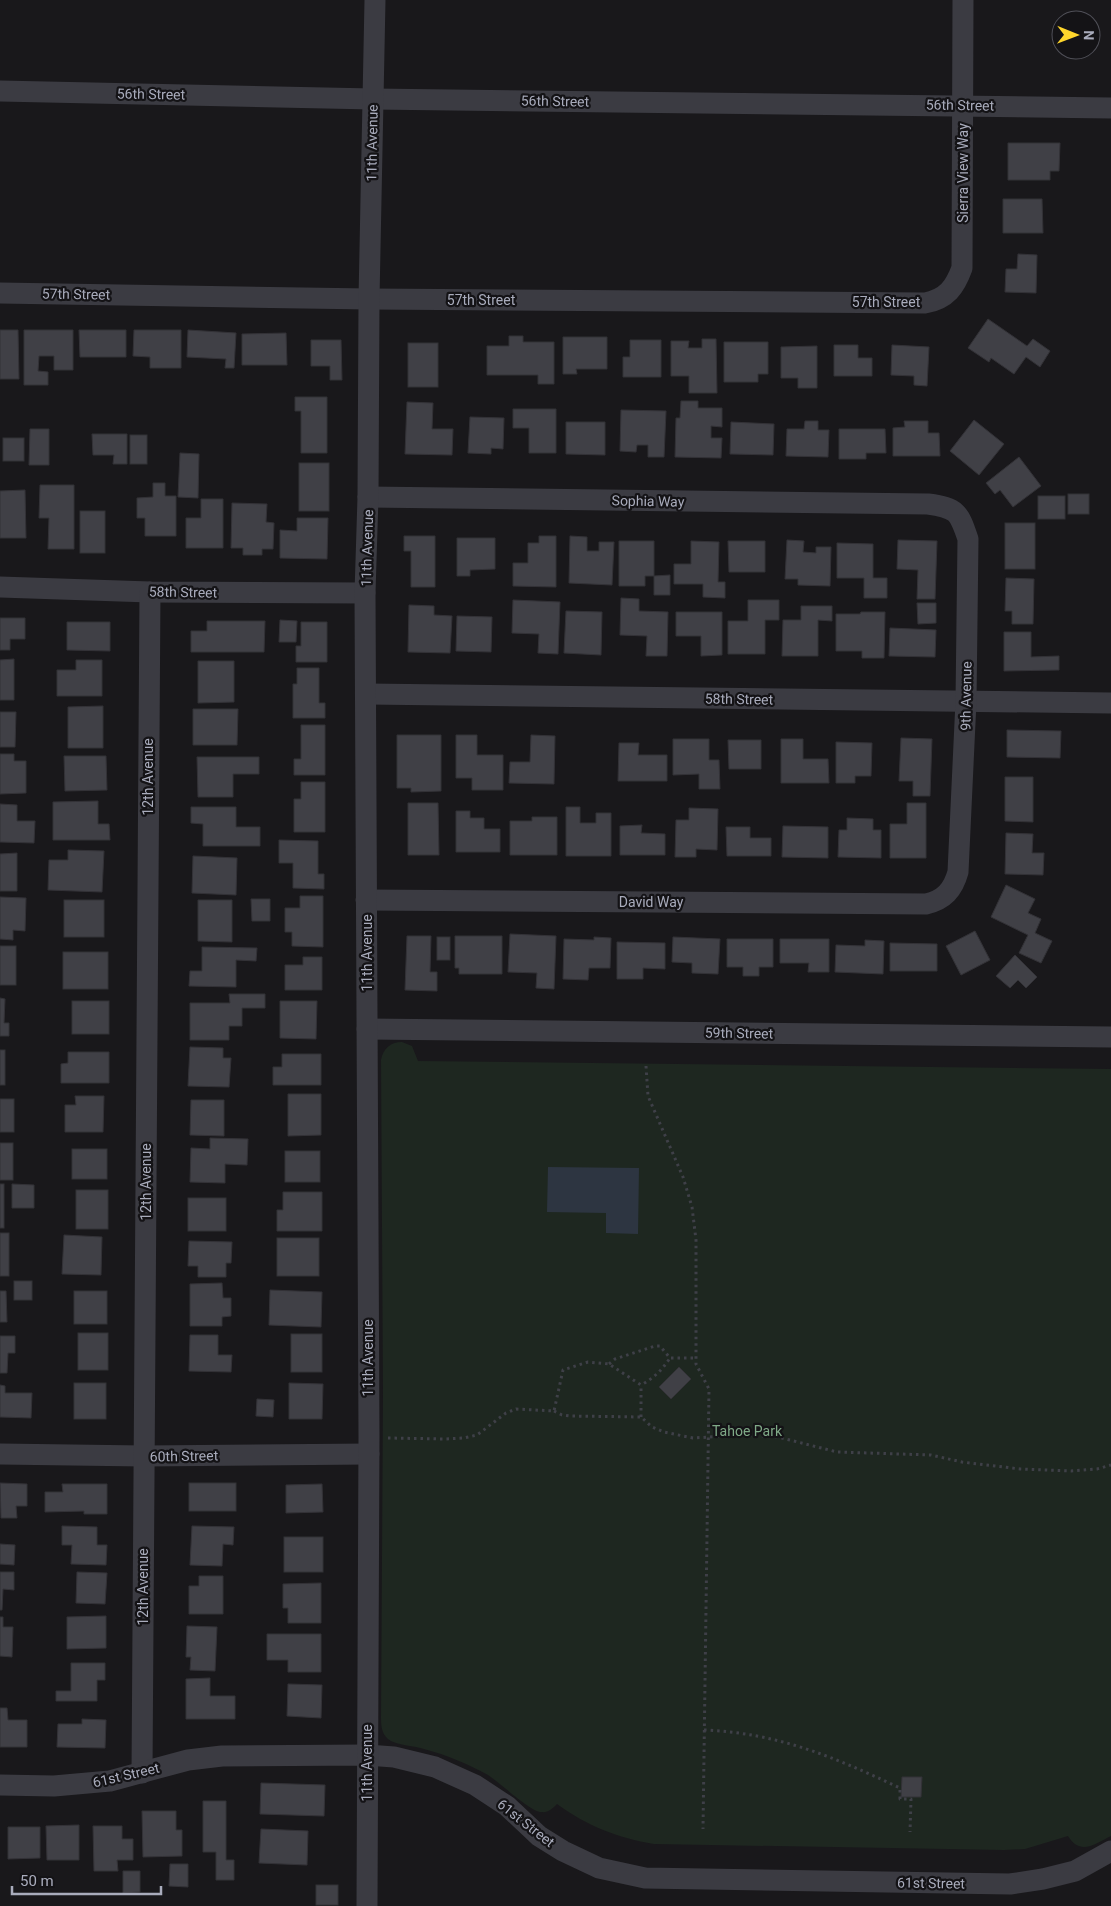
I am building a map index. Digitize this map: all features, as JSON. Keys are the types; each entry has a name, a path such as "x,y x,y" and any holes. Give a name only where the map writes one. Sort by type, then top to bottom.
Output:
{"street":[{"name":"11th Avenue","path":"367,1906 369,1454 366,900 367,694 365,593 375,0"},
{"name":"Sierra View Way","path":"956,284 962,268 963,0"},
{"name":"56th Street","path":"0,91 373,99 1111,108"},
{"name":"57th Street","path":"0,293 369,299 925,303 934,301 946,294 956,284"},
{"name":"Sophia Way","path":"368,497 928,504"},
{"name":"9th Avenue","path":"928,504 944,506 954,511 961,519 968,539 966,701 958,872 954,886 945,896 935,902"},
{"name":"58th Street","path":"0,587 150,592 365,593"},
{"name":"12th Avenue","path":"142,1773 150,592"},
{"name":"58th Street","path":"367,694 1111,703"},
{"name":"David Way","path":"366,900 926,904 935,902"},
{"name":"59th Street","path":"367,1029 1111,1037"},
{"name":"60th Street","path":"0,1454 144,1456 369,1454"},
{"name":"61st Street","path":"0,1785 78,1785 110,1781 188,1760 222,1756 367,1755 394,1757 427,1765 475,1785 507,1806 539,1836 563,1851 599,1868 645,1878 1010,1884 1043,1880 1075,1871 1111,1850"}],"path":[{"path":"646,1066 648,1096 682,1177 692,1207 696,1240 696,1364 708,1389 703,1829"},
{"path":"609,1364 615,1359 654,1346 660,1346 670,1358"},
{"path":"670,1358 696,1358"},
{"path":"641,1385 653,1379 670,1358"},
{"path":"554,1411 563,1370 588,1362 609,1364 641,1385"},
{"path":"641,1385 641,1417"},
{"path":"383,1438 464,1438 477,1435 506,1413 516,1409 554,1411 570,1416 641,1417 652,1427 678,1436 708,1438 744,1435 778,1436 837,1452 930,1455 962,1462 1035,1470 1071,1471 1111,1465"},
{"path":"704,1730 747,1733 796,1745 853,1766 900,1788 900,1799 911,1799 910,1832"}],"green space":[{"name":"Tahoe Park","path":"402,1042 412,1046 418,1061 1111,1069 1111,1836 1094,1845 1083,1847 1078,1846 1068,1836 1025,1849 1004,1850 654,1844 615,1835 591,1825 557,1804 548,1811 536,1811 488,1775 473,1767 433,1751 394,1742 386,1737 382,1728 381,1718 383,1394 381,1060 383,1053 388,1047 394,1043"}],"water":[{"path":"548,1167 639,1168 638,1234 606,1233 606,1213 547,1212"}],"building":[{"path":"1008,143 1060,143 1059,171 1050,171 1050,180 1008,180"},
{"path":"1003,199 1042,199 1043,233 1003,233"},
{"path":"1018,254 1037,255 1036,293 1005,292 1006,269 1017,269"},
{"path":"988,319 1027,346 1033,339 1050,351 1040,367 1026,357 1014,374 991,358 989,362 968,348"},
{"path":"0,330 18,330 19,379 0,379"},
{"path":"24,330 73,330 73,370 54,370 54,356 39,356 38,371 48,372 48,385 24,385"},
{"path":"79,330 126,330 126,357 80,357"},
{"path":"134,330 181,330 181,368 150,368 150,357 133,356"},
{"path":"188,330 236,333 234,368 225,368 226,359 187,357"},
{"path":"286,333 287,365 242,365 242,334"},
{"path":"509,336 523,336 523,342 554,342 554,384 538,384 538,375 487,375 487,346 509,346"},
{"path":"563,337 607,337 607,369 576,369 577,374 563,374"},
{"path":"702,339 716,339 717,393 689,393 689,376 671,376 671,341 689,341 688,348 702,348"},
{"path":"311,340 341,340 342,380 330,380 330,366 311,366"},
{"path":"630,340 661,340 661,377 623,377 623,357 630,357"},
{"path":"724,342 768,342 768,374 758,374 758,382 724,382"},
{"path":"408,343 438,343 438,387 408,387"},
{"path":"834,345 858,345 858,358 872,358 872,376 834,376"},
{"path":"892,345 929,347 927,386 914,385 914,376 891,375"},
{"path":"817,346 817,388 798,388 798,378 781,378 781,347"},
{"path":"295,397 327,397 327,453 301,453 301,411 295,411"},
{"path":"681,401 698,401 698,408 722,408 722,427 711,426 711,438 722,438 721,458 675,457 676,418 680,418"},
{"path":"407,402 433,403 432,429 453,429 452,455 405,454"},
{"path":"513,409 556,409 556,453 529,453 529,428 513,428"},
{"path":"621,410 666,411 664,457 648,457 648,445 637,445 636,452 620,451"},
{"path":"470,417 504,418 503,449 491,448 491,454 468,453"},
{"path":"974,420 1004,444 979,475 950,451"},
{"path":"805,421 818,421 818,430 829,430 828,457 786,456 787,429 804,429"},
{"path":"904,421 928,421 928,433 939,433 940,456 893,456 893,428 905,427"},
{"path":"566,422 605,422 605,455 566,454"},
{"path":"731,422 774,424 773,455 730,454"},
{"path":"30,429 49,429 49,465 29,465"},
{"path":"839,429 885,429 886,453 866,453 866,459 839,459"},
{"path":"92,434 127,434 127,464 113,464 114,455 93,455"},
{"path":"130,435 147,435 147,464 130,464"},
{"path":"3,438 24,438 24,461 3,461"},
{"path":"180,453 199,454 198,498 178,497"},
{"path":"1019,457 1041,486 1013,507 1000,490 995,494 986,483"},
{"path":"299,463 329,463 329,511 299,511"},
{"path":"153,483 165,483 165,496 176,496 176,536 145,536 145,518 137,518 137,498 153,497"},
{"path":"40,485 74,485 74,549 48,549 49,518 39,518"},
{"path":"25,490 26,538 0,538 0,491"},
{"path":"1068,494 1089,494 1089,514 1068,514"},
{"path":"1038,496 1065,496 1065,519 1038,519"},
{"path":"201,499 223,499 223,548 186,548 186,518 201,518"},
{"path":"232,503 267,504 266,522 274,523 273,549 262,549 262,555 243,555 243,548 231,548"},
{"path":"80,511 105,511 105,553 80,553"},
{"path":"297,518 328,518 327,559 280,558 280,530 297,531"},
{"path":"1005,523 1035,523 1035,569 1005,569"},
{"path":"404,536 435,536 435,587 411,587 411,551 404,551"},
{"path":"539,536 556,536 556,587 513,586 513,563 528,563 528,543 539,543"},
{"path":"570,536 587,537 587,551 599,551 599,542 614,542 612,585 569,583"},
{"path":"457,538 495,538 495,569 470,570 470,576 457,576"},
{"path":"787,540 804,541 803,552 816,553 816,547 831,547 830,586 798,585 798,579 785,579"},
{"path":"898,540 937,541 935,599 917,599 918,570 897,569"},
{"path":"619,541 654,541 654,576 645,576 645,586 619,586"},
{"path":"691,541 719,542 718,582 725,582 725,598 703,597 703,584 674,584 674,564 691,564"},
{"path":"728,541 765,541 765,572 729,572"},
{"path":"837,543 873,544 873,578 887,578 887,598 864,598 864,578 837,578"},
{"path":"670,575 670,595 654,595 654,576"},
{"path":"1006,578 1034,579 1033,624 1012,624 1012,611 1005,611"},
{"path":"621,598 639,599 639,611 668,612 667,656 646,656 647,636 620,635"},
{"path":"513,600 560,602 558,654 538,653 539,634 512,633"},
{"path":"748,600 779,600 779,620 765,620 765,654 728,654 728,621 748,621"},
{"path":"917,603 936,603 936,623 918,624"},
{"path":"409,605 434,606 434,615 452,616 450,653 408,652"},
{"path":"801,606 832,606 832,621 818,620 818,656 782,656 783,620 801,620"},
{"path":"566,611 602,612 601,655 564,653"},
{"path":"676,612 722,612 722,655 701,656 701,636 676,636"},
{"path":"861,612 885,612 884,658 862,658 862,651 836,651 836,614 860,614"},
{"path":"457,616 492,617 491,652 456,651"},
{"path":"0,618 25,618 25,639 10,639 10,650 0,650"},
{"path":"280,620 297,621 296,642 279,642"},
{"path":"207,621 265,621 264,652 191,652 191,631 207,631"},
{"path":"67,622 110,622 110,651 67,650"},
{"path":"301,622 327,622 327,662 296,662 296,646 301,646"},
{"path":"890,628 936,630 935,657 889,656"},
{"path":"1004,632 1031,632 1031,657 1059,656 1059,670 1004,671"},
{"path":"14,659 14,700 0,700 0,660"},
{"path":"76,660 102,660 102,696 57,696 57,670 76,670"},
{"path":"198,661 234,661 234,702 198,703"},
{"path":"297,668 319,668 319,703 325,703 325,718 293,718 293,684 297,684"},
{"path":"103,706 103,748 68,748 68,707"},
{"path":"193,709 238,709 237,745 193,745"},
{"path":"0,712 16,712 15,747 0,747"},
{"path":"301,725 325,725 325,775 294,775 294,759 301,759"},
{"path":"1007,730 1061,731 1060,758 1007,757"},
{"path":"397,735 441,735 441,791 411,792 411,788 397,788"},
{"path":"456,735 477,735 477,755 503,755 503,790 472,790 472,778 456,778"},
{"path":"531,735 555,736 554,784 509,783 510,762 530,762"},
{"path":"901,738 932,739 930,796 913,796 913,781 899,781"},
{"path":"673,739 709,739 709,760 719,760 720,789 699,789 699,774 673,775"},
{"path":"781,739 803,739 803,759 828,759 829,783 781,783"},
{"path":"728,740 761,740 761,769 729,769"},
{"path":"836,742 872,743 871,776 855,776 855,783 836,783"},
{"path":"619,743 639,743 638,755 667,755 667,781 618,781"},
{"path":"0,754 14,754 14,761 26,761 26,793 0,794"},
{"path":"64,756 106,756 107,790 65,791"},
{"path":"197,757 259,757 259,774 233,774 233,797 198,797"},
{"path":"1005,777 1033,777 1033,822 1005,821"},
{"path":"301,782 325,782 325,832 294,832 294,799 301,799"},
{"path":"98,801 98,824 109,824 110,840 53,840 53,802"},
{"path":"408,803 438,803 439,855 408,855"},
{"path":"907,803 926,803 926,858 890,858 890,824 907,824"},
{"path":"0,804 17,805 17,821 35,821 34,843 0,842"},
{"path":"191,807 236,807 236,827 260,827 260,846 203,846 203,824 191,823"},
{"path":"566,807 580,807 580,823 596,823 596,813 611,813 611,856 566,856"},
{"path":"689,808 718,809 717,850 696,849 696,857 675,857 676,820 689,820"},
{"path":"456,811 470,811 470,818 484,818 484,829 500,829 500,852 456,852"},
{"path":"532,817 557,817 557,855 510,855 510,821 532,821"},
{"path":"847,818 873,819 873,830 881,830 881,858 838,857 839,830 847,830"},
{"path":"642,825 641,833 665,834 665,855 620,855 620,826"},
{"path":"783,826 828,827 828,858 782,857"},
{"path":"726,827 750,827 750,838 771,838 771,856 727,856"},
{"path":"1006,833 1033,834 1032,853 1044,853 1043,875 1005,874"},
{"path":"279,840 318,841 318,874 324,874 324,889 293,888 293,863 279,863"},
{"path":"68,850 104,851 102,892 48,890 49,860 68,860"},
{"path":"17,853 17,891 0,891 0,854"},
{"path":"193,856 237,858 236,895 192,893"},
{"path":"1006,885 1035,899 1028,913 1041,919 1035,933 1052,941 1041,963 1019,953 1028,935 991,917"},
{"path":"300,896 323,896 323,947 292,946 292,932 285,932 285,908 300,908"},
{"path":"0,897 26,898 25,931 13,930 13,940 0,939"},
{"path":"251,899 270,899 270,921 252,921"},
{"path":"64,900 104,900 104,937 64,937"},
{"path":"198,900 232,900 232,942 198,941"},
{"path":"975,931 990,960 961,975 946,946"},
{"path":"510,934 556,936 554,989 536,988 537,973 508,972"},
{"path":"407,936 431,936 430,972 437,972 437,991 405,990"},
{"path":"455,936 502,936 502,974 459,974 459,968 455,968"},
{"path":"437,937 450,937 450,960 437,960"},
{"path":"594,937 611,938 610,968 589,968 588,980 563,979 564,939 594,940"},
{"path":"673,937 720,939 718,974 692,973 692,963 672,962"},
{"path":"727,939 773,939 773,967 759,967 759,976 743,976 743,967 727,967"},
{"path":"780,939 829,939 829,972 808,972 809,963 780,963"},
{"path":"865,940 884,941 883,974 835,972 836,945 865,946"},
{"path":"617,942 665,943 665,969 643,968 643,979 617,979"},
{"path":"890,943 937,944 937,971 890,971"},
{"path":"0,946 16,946 16,985 0,985"},
{"path":"202,947 257,948 256,961 236,960 236,987 189,986 190,971 202,971"},
{"path":"63,952 108,952 108,989 63,989"},
{"path":"1015,955 1037,977 1026,988 1018,980 1010,988 996,976"},
{"path":"303,957 322,957 322,990 285,990 285,965 303,965"},
{"path":"229,994 265,994 265,1008 242,1008 242,1026 229,1026 229,1040 190,1040 190,1003 230,1003"},
{"path":"0,998 5,999 4,1023 9,1023 9,1036 0,1036"},
{"path":"72,1001 109,1001 109,1034 72,1034"},
{"path":"280,1001 317,1001 316,1039 280,1038"},
{"path":"190,1047 223,1048 223,1058 231,1058 229,1087 188,1086"},
{"path":"0,1050 5,1050 5,1085 0,1085"},
{"path":"68,1052 109,1052 109,1083 61,1083 61,1064 68,1063"},
{"path":"282,1054 321,1054 321,1085 273,1085 273,1067 282,1067"},
{"path":"288,1094 321,1094 321,1135 288,1136"},
{"path":"75,1096 104,1096 103,1132 65,1132 65,1105 76,1105"},
{"path":"0,1099 14,1099 14,1132 0,1132"},
{"path":"191,1100 224,1100 224,1136 190,1135"},
{"path":"210,1138 248,1139 247,1165 225,1164 225,1183 190,1182 191,1148 210,1149"},
{"path":"0,1143 13,1143 13,1180 0,1180"},
{"path":"72,1149 107,1149 107,1179 72,1179"},
{"path":"285,1151 320,1151 320,1182 285,1182"},
{"path":"0,1184 4,1184 4,1228 0,1228"},
{"path":"12,1184 34,1185 34,1208 12,1208"},
{"path":"76,1190 108,1190 108,1229 76,1229"},
{"path":"283,1192 322,1192 322,1231 277,1231 277,1210 283,1210"},
{"path":"188,1198 226,1198 226,1231 188,1231"},
{"path":"0,1233 9,1233 9,1276 0,1276"},
{"path":"64,1235 102,1237 101,1275 62,1274"},
{"path":"277,1238 319,1238 319,1276 277,1276"},
{"path":"189,1241 232,1242 231,1263 226,1263 226,1277 198,1277 198,1266 188,1266"},
{"path":"14,1281 32,1281 32,1300 14,1300"},
{"path":"222,1283 223,1298 231,1298 231,1316 222,1317 222,1326 190,1326 190,1284"},
{"path":"270,1290 322,1292 321,1327 269,1325"},
{"path":"0,1291 6,1291 7,1322 0,1322"},
{"path":"74,1291 107,1291 107,1324 74,1324"},
{"path":"78,1333 108,1333 108,1370 78,1370"},
{"path":"291,1334 322,1334 322,1372 291,1372"},
{"path":"190,1335 218,1335 218,1355 232,1355 231,1372 189,1371"},
{"path":"0,1336 15,1336 15,1353 8,1353 7,1373 0,1373"},
{"path":"679,1367 691,1379 671,1399 659,1387"},
{"path":"74,1383 106,1383 106,1419 74,1419"},
{"path":"289,1383 323,1384 322,1419 289,1419"},
{"path":"0,1385 5,1386 5,1393 32,1393 31,1418 0,1417"},
{"path":"257,1399 274,1400 273,1417 256,1416"},
{"path":"0,1483 27,1484 27,1506 16,1506 17,1518 1,1518"},
{"path":"189,1483 236,1483 236,1511 189,1511"},
{"path":"62,1484 107,1484 107,1514 84,1514 84,1511 45,1512 45,1492 63,1492"},
{"path":"322,1484 323,1512 286,1513 286,1485"},
{"path":"62,1526 97,1527 97,1545 107,1545 106,1565 71,1564 72,1545 62,1545"},
{"path":"192,1526 234,1527 233,1545 223,1544 222,1566 190,1565"},
{"path":"284,1537 323,1537 323,1572 284,1572"},
{"path":"0,1544 15,1545 14,1565 0,1564"},
{"path":"0,1572 14,1572 14,1590 3,1589 2,1610 0,1610"},
{"path":"77,1572 107,1573 105,1604 76,1603"},
{"path":"199,1576 223,1576 223,1614 189,1614 189,1586 199,1586"},
{"path":"321,1583 321,1623 288,1623 288,1608 283,1608 283,1584"},
{"path":"106,1616 106,1648 67,1649 67,1617"},
{"path":"0,1617 3,1617 3,1627 13,1627 12,1657 0,1656"},
{"path":"187,1626 217,1627 215,1671 190,1670 191,1657 186,1657"},
{"path":"267,1634 321,1634 321,1672 288,1672 288,1660 267,1660"},
{"path":"71,1663 105,1663 105,1680 97,1680 97,1701 56,1701 56,1691 71,1691"},
{"path":"210,1678 210,1696 235,1696 235,1719 186,1719 186,1679"},
{"path":"288,1684 322,1685 321,1718 287,1716"},
{"path":"0,1708 7,1708 8,1720 27,1720 27,1747 0,1747"},
{"path":"82,1719 106,1720 105,1748 57,1747 58,1724 82,1724"},
{"path":"902,1777 922,1777 921,1797 901,1797"},
{"path":"261,1783 325,1785 324,1816 260,1814"},
{"path":"203,1801 226,1801 226,1860 234,1860 234,1880 216,1880 216,1852 203,1852"},
{"path":"142,1811 176,1811 176,1830 182,1830 182,1856 143,1857"},
{"path":"79,1825 79,1860 47,1860 46,1826"},
{"path":"93,1826 122,1826 122,1839 133,1839 133,1860 117,1860 118,1871 94,1871"},
{"path":"8,1827 40,1827 40,1858 8,1859"},
{"path":"261,1829 308,1831 307,1865 259,1863"},
{"path":"170,1864 188,1864 188,1887 169,1886"},
{"path":"123,1871 140,1871 140,1892 123,1893"},
{"path":"316,1885 338,1885 338,1905 316,1905"}]}
